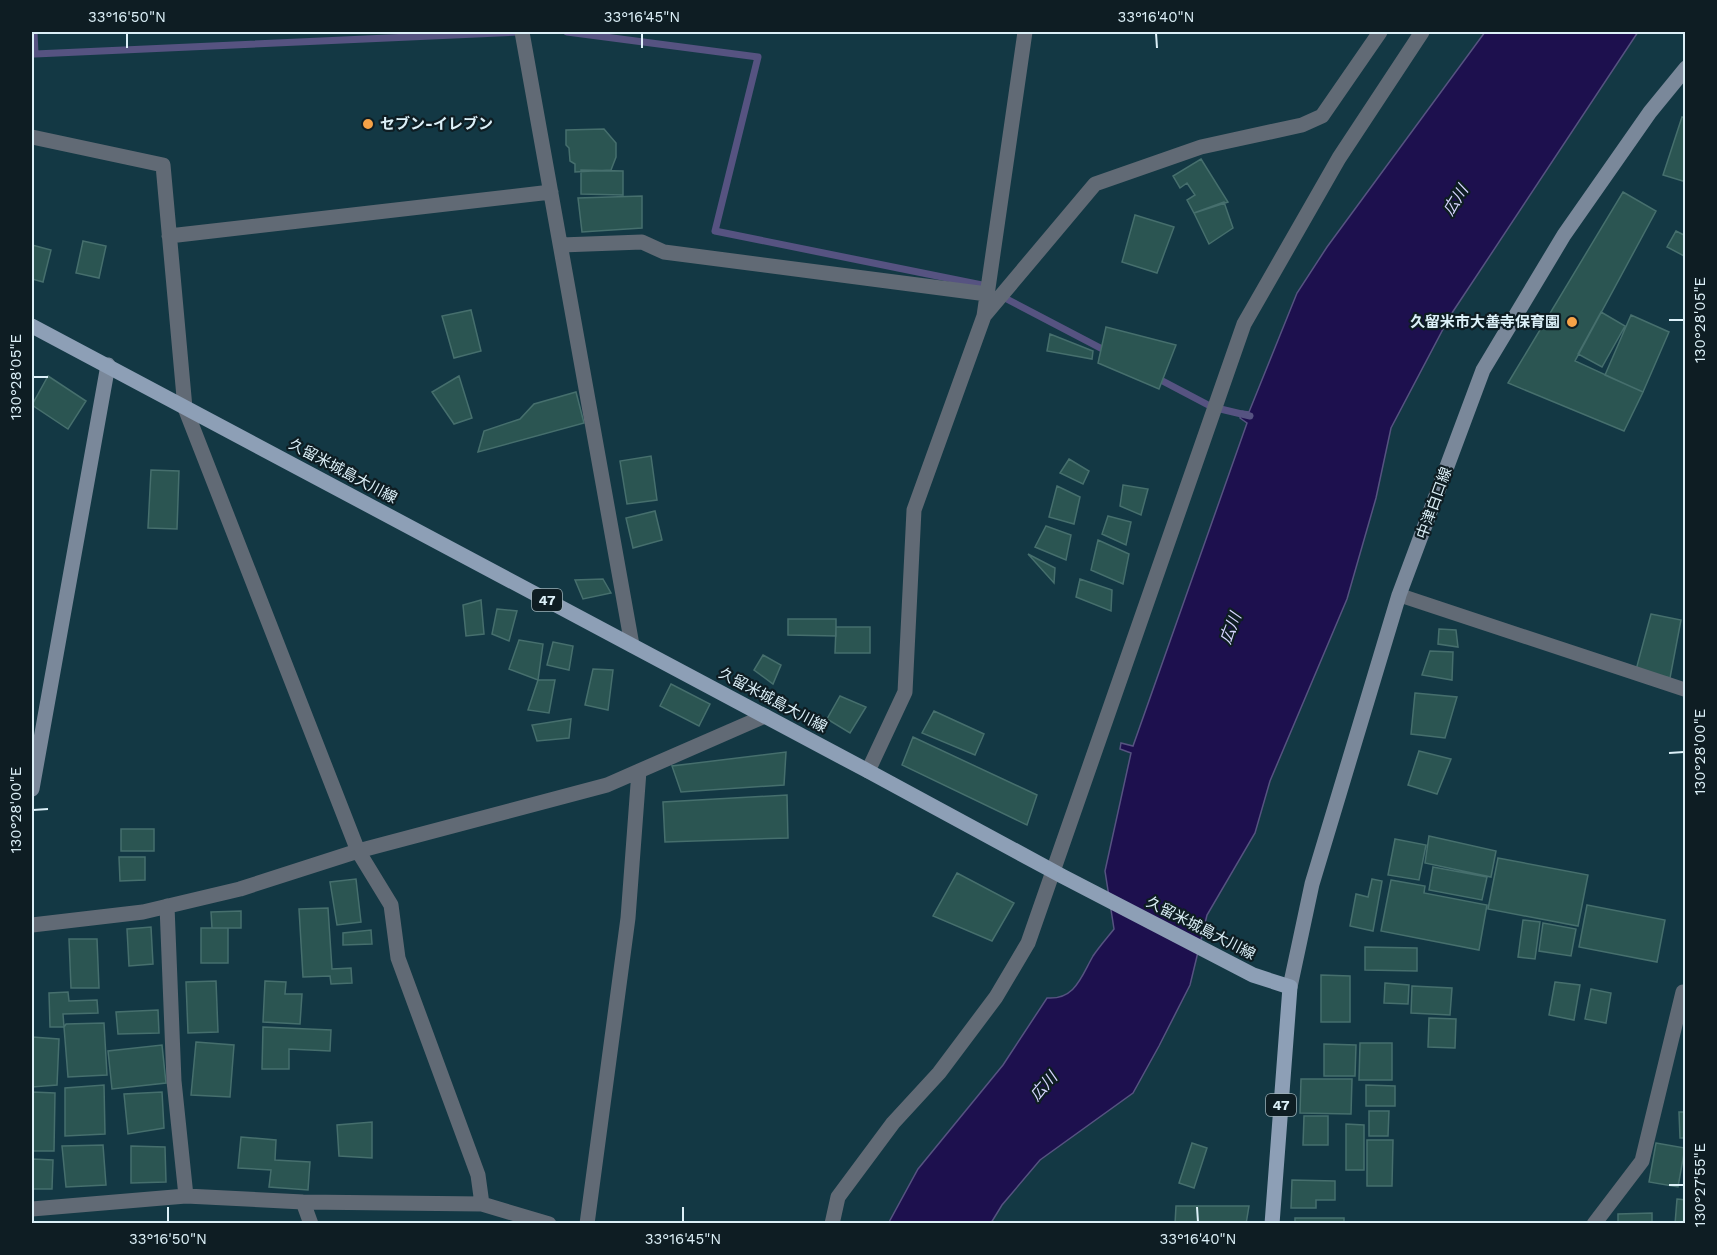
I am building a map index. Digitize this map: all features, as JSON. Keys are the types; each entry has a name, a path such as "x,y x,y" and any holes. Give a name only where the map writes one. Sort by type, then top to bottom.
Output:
{"main road":[{"name":"中津白口線","path":"1290,987 1312,884 1399,595 1483,370 1564,235 1650,112 1686,68"},
{"name":"久留米城島大川線","path":"32,326 1057,874 1253,975 1290,987"},
{"path":"32,789 108,365"},
{"name":"47","path":"1272,1224 1290,987"}],"street":[{"path":"522,32 632,645"},
{"path":"868,771 905,692 914,510 984,316 1025,32"},
{"path":"984,316 1095,184 1201,147 1302,125 1322,116 1380,32"},
{"path":"832,1224 838,1197 893,1123 939,1073 996,997 1028,943 1057,874 1244,324 1339,158 1422,32"},
{"path":"32,137 163,165 185,408 358,850 391,905 398,958 478,1175 483,1204"},
{"path":"169,236 551,192"},
{"path":"561,245 642,242 664,252 987,294"},
{"path":"32,925 143,912 240,889 358,850 606,785 765,717"},
{"path":"587,1224 628,918 639,771"},
{"path":"167,906 174,1081 186,1196"},
{"path":"1594,1224 1642,1161 1683,992 1686,993"},
{"path":"32,1209 186,1196 303,1202 483,1204 549,1224"},
{"path":"303,1202 310,1224"}],"lane":[{"path":"1399,595 1686,690"}],"water":[{"name":"広川","path":"1485,32 1638,32 1450,316 1391,428 1376,498 1347,599 1270,781 1255,833 1207,915 1190,985 1133,1093 1040,1160 1002,1205 991,1223 888,1224 918,1169 1003,1065 1047,998 1057,998 1076,986 1095,953 1114,929 1105,871 1131,753 1120,749 1121,743 1133,746 1247,423 1240,418 1242,411 1249,412 1297,293 1327,247"}],"building":[{"path":"1682,117 1686,118 1686,182 1663,175"},
{"path":"604,129 616,143 616,157 611,170 575,172 575,164 570,161 569,148 566,145 566,130"},
{"path":"1201,159 1228,202 1194,213 1187,200 1195,195 1187,183 1180,188 1173,176"},
{"path":"581,170 623,171 623,195 581,194"},
{"path":"1623,192 1656,211 1575,361 1643,392 1624,431 1508,383"},
{"path":"642,196 642,228 582,232 578,198"},
{"path":"1224,202 1233,228 1209,244 1194,213"},
{"path":"1135,215 1174,227 1157,273 1122,262"},
{"path":"1676,231 1686,236 1686,257 1667,247"},
{"path":"83,241 106,246 99,278 76,273"},
{"path":"32,245 51,250 43,282 32,279"},
{"path":"471,310 481,351 454,358 442,316"},
{"path":"1601,312 1625,326 1602,367 1578,354"},
{"path":"1631,315 1669,332 1643,392 1605,375"},
{"path":"1106,327 1176,345 1159,389 1098,363"},
{"path":"1050,334 1093,351 1092,359 1047,351"},
{"path":"48,376 86,401 68,429 32,405"},
{"path":"459,376 472,418 454,424 432,392"},
{"path":"576,392 584,423 478,452 484,431 520,419 534,404"},
{"path":"651,456 657,500 627,504 620,461"},
{"path":"1069,459 1089,471 1083,484 1060,473"},
{"path":"151,470 179,471 177,529 148,528"},
{"path":"1123,485 1148,489 1141,515 1120,506"},
{"path":"1057,486 1080,497 1074,524 1049,517"},
{"path":"655,511 662,540 633,548 626,518"},
{"path":"1108,516 1131,522 1126,545 1102,534"},
{"path":"1046,526 1071,535 1066,560 1035,547"},
{"path":"1098,540 1129,554 1123,584 1091,570"},
{"path":"1028,554 1055,568 1054,583"},
{"path":"603,579 611,593 583,599 575,580"},
{"path":"1080,579 1112,590 1111,611 1076,597"},
{"path":"481,600 484,634 466,636 463,605"},
{"path":"497,609 517,611 509,641 492,634"},
{"path":"1651,614 1681,620 1670,678 1636,670"},
{"path":"788,619 836,619 836,636 788,635"},
{"path":"836,627 870,627 870,653 835,653"},
{"path":"1439,629 1456,630 1458,647 1438,644"},
{"path":"519,640 543,644 538,680 509,669"},
{"path":"553,642 573,646 569,670 547,665"},
{"path":"1430,651 1453,652 1452,680 1422,675"},
{"path":"763,655 781,665 773,684 754,670"},
{"path":"593,669 613,670 608,710 585,705"},
{"path":"538,680 555,680 549,713 528,710"},
{"path":"671,684 710,704 699,726 660,706"},
{"path":"1415,693 1457,697 1445,738 1411,734"},
{"path":"840,696 866,707 850,733 827,719"},
{"path":"934,711 984,734 975,755 922,733"},
{"path":"571,719 569,738 537,741 532,725"},
{"path":"913,737 1037,795 1027,825 902,765"},
{"path":"1419,751 1451,759 1437,794 1408,785"},
{"path":"786,752 784,785 681,792 672,766"},
{"path":"787,795 788,838 665,842 663,802"},
{"path":"121,829 154,829 154,851 121,851"},
{"path":"1429,836 1496,851 1491,877 1425,863"},
{"path":"1395,839 1426,845 1419,880 1388,875"},
{"path":"119,857 145,857 145,880 120,881"},
{"path":"1498,858 1588,875 1578,926 1488,909"},
{"path":"1433,867 1487,877 1482,900 1429,890"},
{"path":"957,873 1014,903 992,941 933,916"},
{"path":"356,879 361,922 337,925 330,882"},
{"path":"1372,879 1382,881 1373,931 1350,926 1356,894 1368,897"},
{"path":"1391,880 1425,886 1424,893 1487,905 1479,950 1381,931"},
{"path":"1587,905 1665,920 1657,962 1579,947"},
{"path":"328,908 332,969 351,968 352,983 331,984 330,976 303,977 299,909"},
{"path":"241,911 241,928 212,928 211,912"},
{"path":"1523,920 1540,922 1535,959 1518,957"},
{"path":"1543,923 1576,929 1571,956 1539,951"},
{"path":"151,927 153,964 129,966 127,929"},
{"path":"201,928 228,928 228,963 201,963"},
{"path":"371,930 372,944 343,945 343,933"},
{"path":"69,939 97,939 99,988 71,988"},
{"path":"1365,947 1417,948 1417,971 1365,970"},
{"path":"1321,975 1350,976 1350,1022 1321,1022"},
{"path":"216,981 218,1032 188,1033 186,982"},
{"path":"265,981 286,982 285,994 302,994 300,1024 263,1022"},
{"path":"1555,982 1580,985 1574,1020 1549,1015"},
{"path":"1385,983 1409,985 1408,1004 1384,1003"},
{"path":"1412,986 1452,988 1450,1015 1411,1013"},
{"path":"1591,989 1611,993 1606,1023 1585,1019"},
{"path":"68,992 69,1001 97,1000 98,1013 63,1014 64,1027 50,1027 49,993"},
{"path":"158,1010 159,1033 118,1034 116,1012"},
{"path":"1429,1018 1456,1019 1455,1048 1428,1047"},
{"path":"104,1023 107,1075 68,1077 64,1027 66,1024"},
{"path":"263,1027 331,1030 330,1051 289,1049 289,1069 262,1069"},
{"path":"32,1037 59,1039 57,1085 32,1087"},
{"path":"196,1042 234,1045 230,1097 191,1095"},
{"path":"1360,1043 1392,1043 1392,1080 1359,1080"},
{"path":"1324,1044 1356,1045 1355,1076 1324,1076"},
{"path":"162,1045 166,1083 112,1089 108,1051"},
{"path":"1301,1079 1352,1079 1351,1114 1300,1113"},
{"path":"104,1085 105,1134 65,1136 65,1088"},
{"path":"1366,1085 1395,1086 1395,1106 1366,1106"},
{"path":"32,1092 55,1093 54,1151 32,1151"},
{"path":"162,1092 164,1128 128,1134 124,1094"},
{"path":"1369,1111 1389,1111 1388,1136 1369,1136"},
{"path":"1679,1112 1686,1112 1686,1138 1680,1138"},
{"path":"1304,1116 1328,1116 1328,1145 1303,1145"},
{"path":"372,1122 372,1158 339,1156 337,1125"},
{"path":"1346,1124 1364,1125 1364,1170 1346,1170"},
{"path":"241,1137 276,1140 275,1160 310,1162 308,1190 269,1187 271,1170 238,1168"},
{"path":"1367,1140 1393,1140 1392,1186 1367,1186"},
{"path":"1192,1143 1207,1148 1194,1188 1179,1183"},
{"path":"1656,1143 1685,1148 1678,1187 1649,1182"},
{"path":"103,1145 106,1185 66,1187 62,1146"},
{"path":"131,1146 165,1147 166,1182 131,1183"},
{"path":"32,1159 53,1160 52,1189 32,1189"},
{"path":"1292,1180 1335,1181 1335,1200 1316,1200 1316,1208 1291,1208"},
{"path":"1677,1199 1686,1200 1686,1224 1675,1224"},
{"path":"1176,1206 1249,1206 1246,1224 1175,1224"},
{"path":"1652,1213 1652,1224 1618,1224 1618,1214"},
{"path":"1295,1218 1344,1218 1344,1224 1295,1224"}],"waterway":[{"path":"34,32 35,54 519,32"},
{"path":"567,32 758,57 715,231 982,285 989,289"},
{"path":"1001,296 1108,352"},
{"path":"1155,377 1212,407 1250,416"}],"place":[{"name":"セブン-イレブン","path":"368,124"},
{"name":"久留米市大善寺保育園","path":"1572,322"}]}
